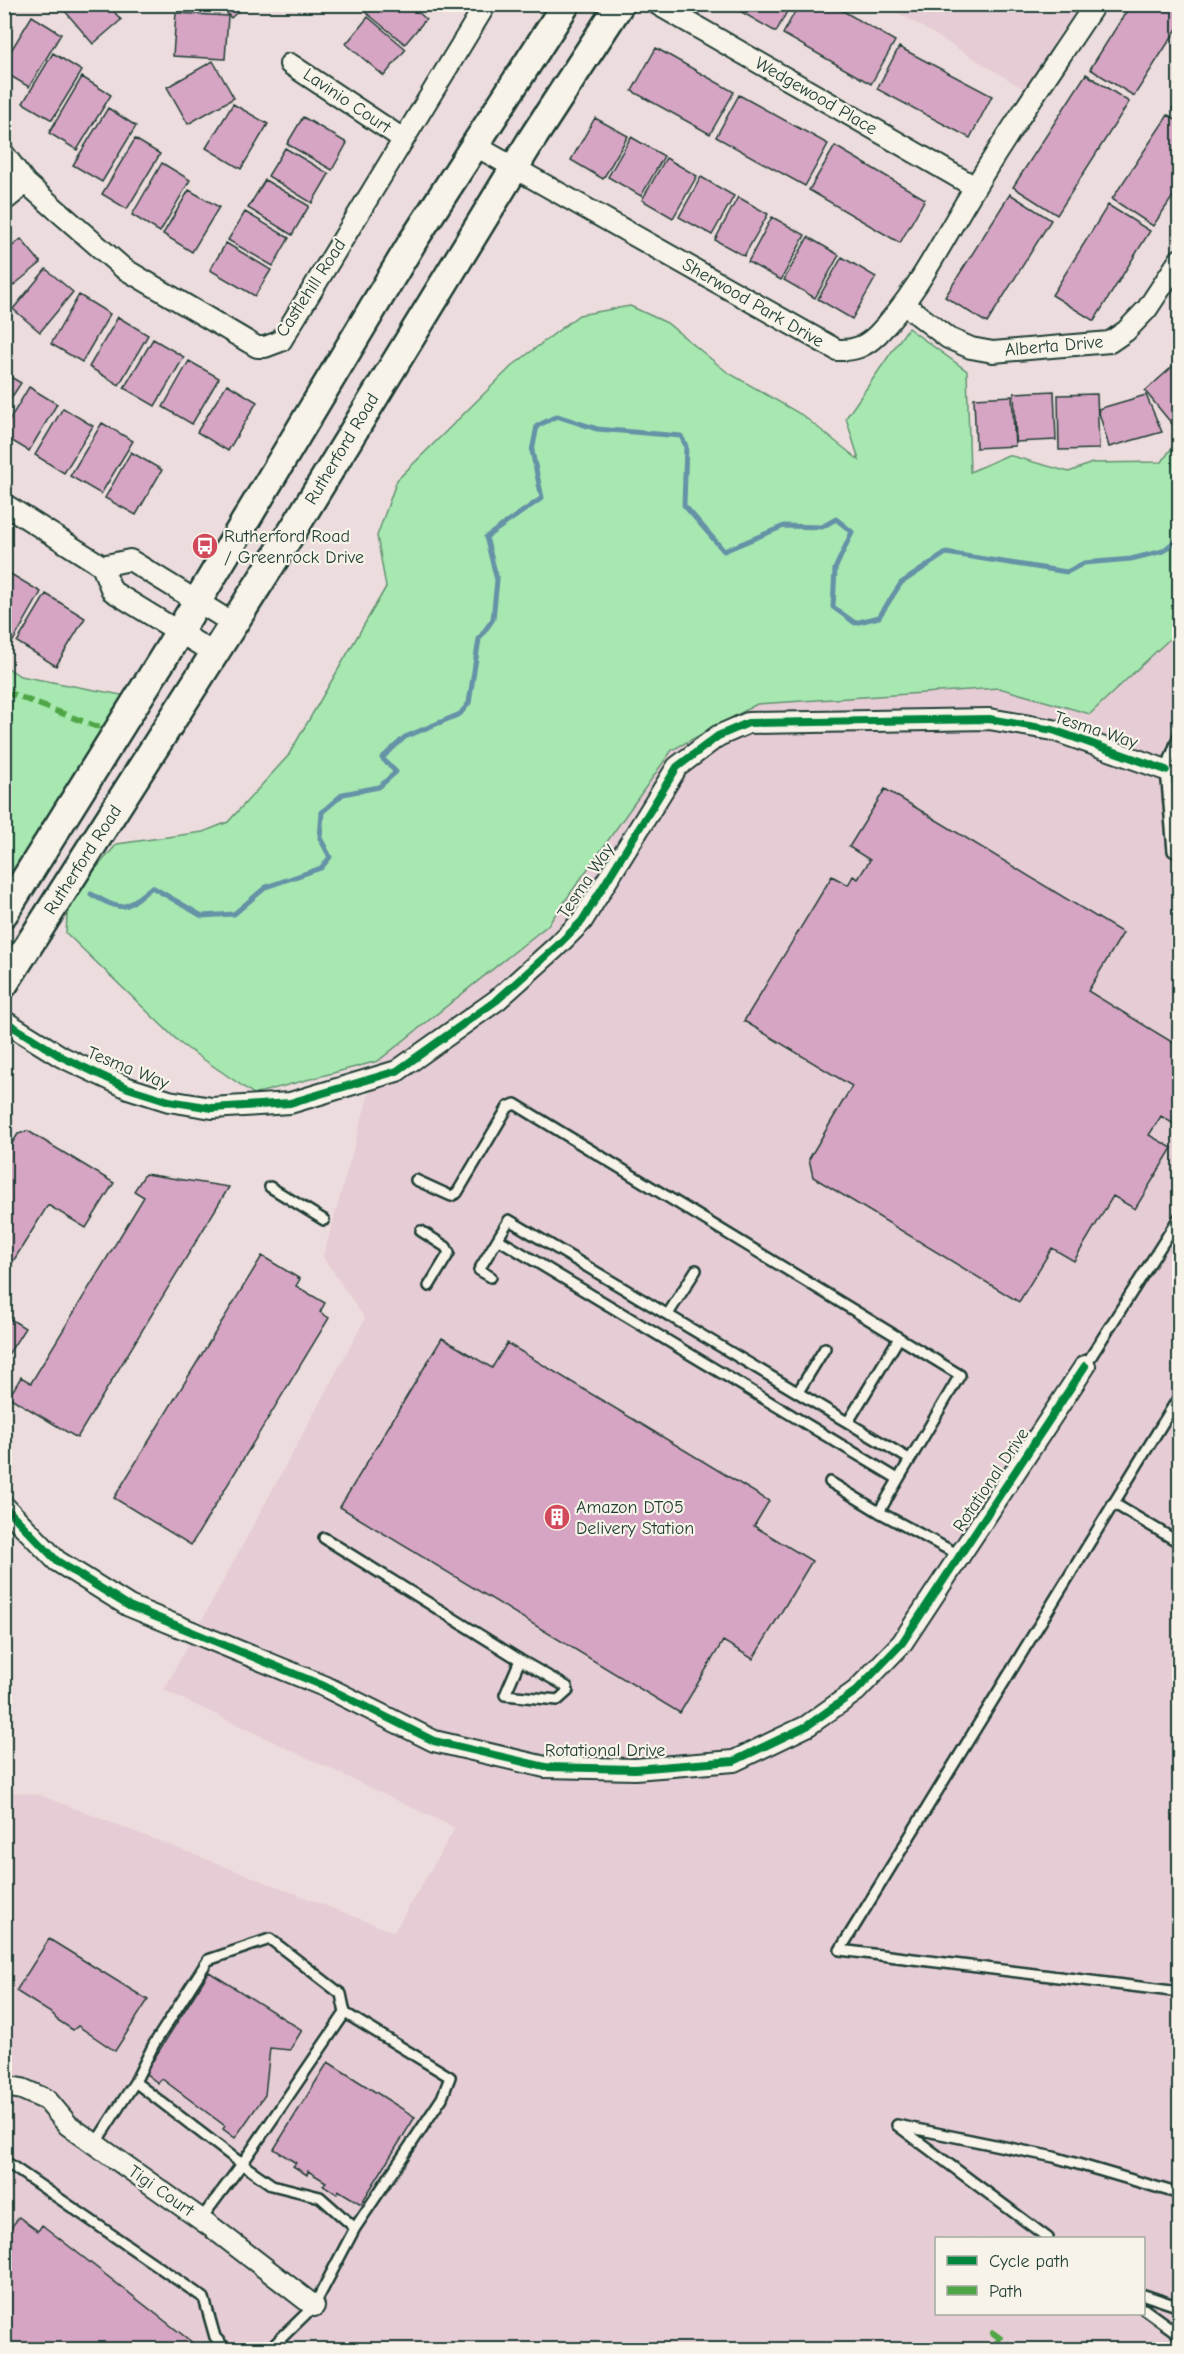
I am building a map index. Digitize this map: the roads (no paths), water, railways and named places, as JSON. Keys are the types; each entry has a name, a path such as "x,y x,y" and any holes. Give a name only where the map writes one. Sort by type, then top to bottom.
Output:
{"main road":[{"name":"Rutherford Road","path":"4,913 179,632 413,241 566,4"},
{"name":"Rutherford Road","path":"4,984 234,624 514,169 620,4"}],"street":[{"name":"Castlehill Road","path":"4,154 26,183 123,268 257,347 265,348 281,340 486,4"},
{"name":"Wedgewood Place","path":"657,4 975,187"},
{"name":"Sherwood Park Drive","path":"474,145 837,350 849,351 863,346 904,304 975,187 1095,4"},
{"name":"Lavinio Court","path":"290,64 403,139"},
{"path":"4,201 26,183"},
{"name":"Alberta Drive","path":"904,304 948,338 971,348 993,351 1110,342 1126,331 1147,309 1179,259"},
{"path":"4,504 102,566 112,591 215,654"},
{"path":"102,566 130,560 234,624"},
{"name":"Tesma Way","path":"4,1021 62,1057 128,1088 169,1101 212,1108 290,1103 397,1071 497,1000 582,921 677,767 718,736 748,723 988,719 1053,730 1166,770"},
{"name":"Rotational Drive","path":"4,1506 57,1561 129,1606 324,1686 434,1741 545,1767 635,1769 734,1761 807,1726 856,1691 902,1643 1085,1366"},
{"name":"Tigi Court","path":"4,2086 22,2089 47,2100 68,2125 201,2220 314,2306"}],"lane":[{"path":"1179,732 1166,770 1173,851 1179,855"},
{"path":"416,1180 451,1196 457,1193 508,1107 515,1104 960,1375 879,1512"},
{"path":"270,1187 324,1220"},
{"path":"1085,1366 1179,1216"},
{"path":"491,1277 479,1270 509,1220 909,1459"},
{"path":"421,1231 446,1247 449,1253 429,1286"},
{"path":"498,1239 898,1479"},
{"path":"668,1314 696,1270"},
{"path":"848,1422 899,1338"},
{"path":"798,1392 825,1348"},
{"path":"1179,1395 840,1950 1179,1992"},
{"path":"830,1482 879,1512 959,1555"},
{"path":"1113,1503 1179,1543"},
{"path":"324,1538 520,1660 567,1686 568,1691 558,1700 505,1695 520,1660"},
{"path":"95,2144 135,2082 154,2044 208,1960 270,1939 341,1994 345,2013 201,2220"},
{"path":"269,2349 314,2306 355,2228 442,2098 450,2077 345,2013"},
{"path":"135,2082 272,2185 320,2198 355,2228"},
{"path":"1047,2237 897,2125 1054,2157 1179,2194"},
{"path":"4,2164 6,2162 204,2298 215,2337 227,2349"},
{"path":"1145,2296 1179,2307"},
{"path":"1145,2310 1179,2335"}],"waterway":[{"path":"91,894 111,904 123,906 152,887 202,916 234,914 266,887 321,868 330,857 320,838 322,812 343,794 379,787 396,772 382,758 405,737 460,714 469,703 479,639 493,619 497,580 486,537 542,498 532,451 537,426 557,416 597,429 681,436 686,446 684,505 724,551 784,526 822,527 836,519 852,532 835,569 833,607 855,623 879,617 901,583 946,553 1067,572 1084,563 1131,559 1163,551 1180,537"}],"place":[{"name":"Rutherford Road / Greenrock Drive","path":"205,546"},
{"name":"Amazon DTO5 Delivery Station","path":"557,1517"}]}
